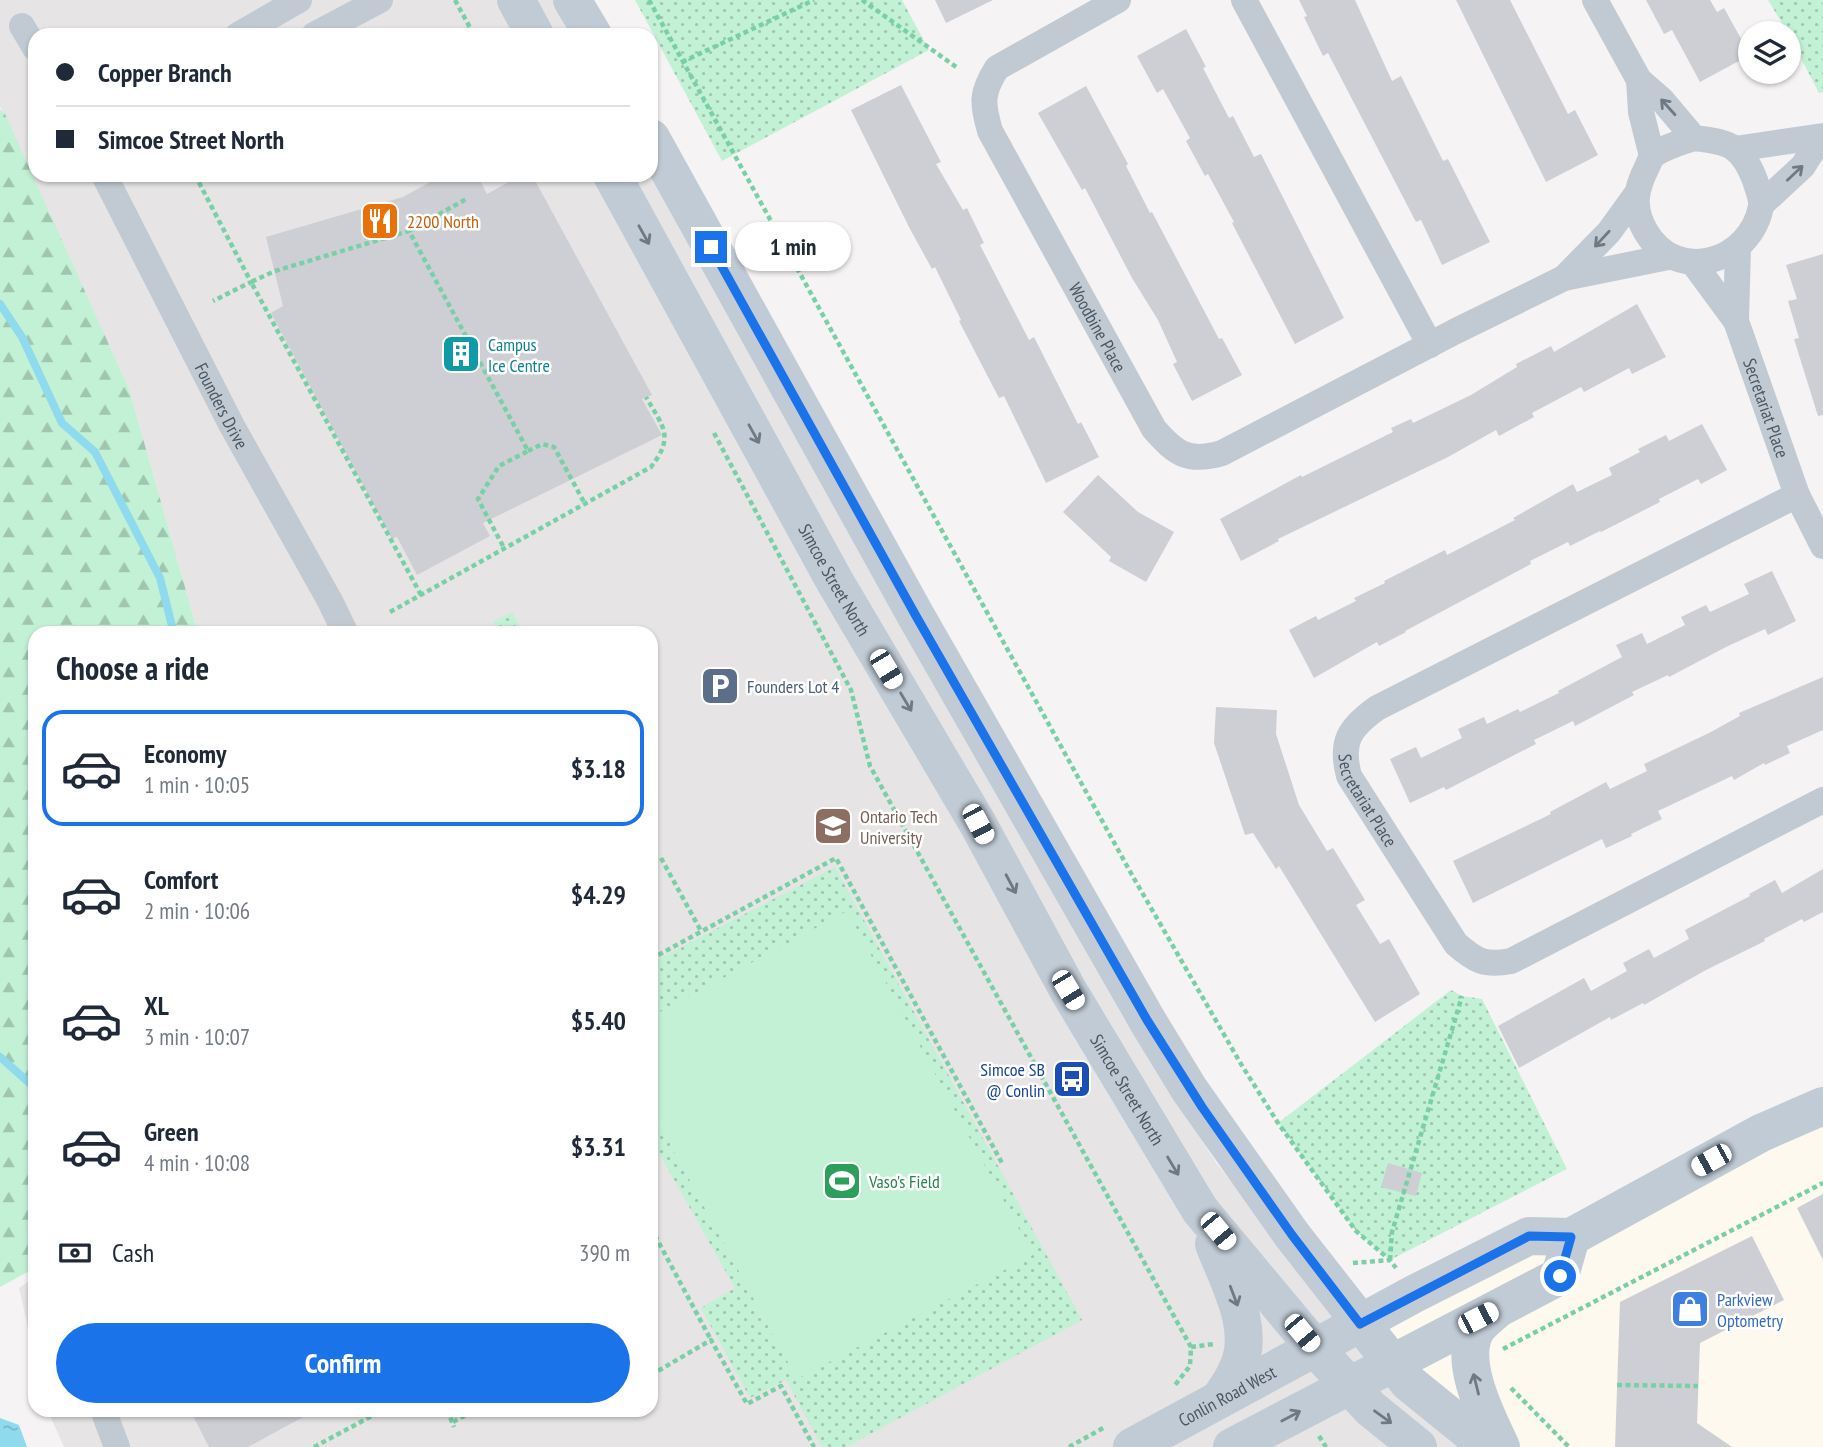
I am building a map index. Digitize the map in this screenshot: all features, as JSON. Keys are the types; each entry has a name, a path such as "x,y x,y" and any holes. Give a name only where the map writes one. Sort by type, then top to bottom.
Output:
{"main road":[{"path":"516,0 531,28"},
{"path":"572,0 589,28"},
{"path":"658,151 916,616 1189,1089 1292,1235 1392,1364 1409,1383 1488,1447"},
{"name":"Simcoe Street North","path":"616,182 834,580 978,824 1068,990 1200,1210 1315,1348 1370,1408 1418,1447"},
{"path":"1232,1447 1560,1276 1571,1237 1761,1133 1823,1106"},
{"path":"1200,1210 1239,1309 1244,1340 1239,1368 1220,1399"},
{"name":"Conlin Road West","path":"1123,1435 1220,1399 1529,1236 1571,1237"},
{"path":"1499,1307 1476,1329 1470,1351 1475,1384 1485,1415 1501,1447"}],"street":[{"path":"250,28 299,0"},
{"path":"327,28 380,0"},
{"name":"Woodbine Place","path":"1118,0 997,68 986,85 983,106 990,131 1154,429 1169,446 1188,457 1203,459 1222,453 1564,278 1668,257"},
{"path":"1244,0 1430,345"},
{"path":"1595,0 1639,80 1662,100 1694,138"},
{"path":"1639,80 1641,112 1652,156"},
{"path":"1822,136 1803,166 1762,204 1751,230 1738,247 1727,254 1694,264 1668,257 1641,223 1635,195 1652,156 1670,146 1694,138 1735,149 1822,136"},
{"path":"1735,149 1751,169 1762,204"},
{"name":"Founders Drive","path":"108,182 232,426 342,626"},
{"name":"Woodbine Place","path":"1564,278 1609,232 1635,195"},
{"name":"Secretariat Place","path":"1736,321 1738,247"},
{"name":"Secretariat Place","path":"1694,264 1736,321 1797,495 1823,546"},
{"name":"Secretariat Place","path":"1797,495 1377,708 1360,720 1347,738 1344,756 1349,776 1456,944 1473,959 1493,964 1511,961 1823,800"},
{"path":"106,1417 117,1447"}],"path":[{"path":"455,0 470,28"},
{"path":"649,0 1132,875 1241,1064 1278,1123 1356,1231 1390,1260 1392,1232 1462,996"},
{"path":"682,62 814,0"},
{"path":"862,0 959,69"},
{"path":"199,182 421,595"},
{"path":"213,301 275,271 409,231 468,198"},
{"path":"409,231 528,451"},
{"path":"390,612 651,467 666,441 664,428 646,397"},
{"path":"713,431 851,690 870,766 1191,1348 1190,1366 1179,1382 1168,1391"},
{"path":"504,548 478,499 499,466 541,444 554,447 585,504"},
{"path":"661,858 701,931"},
{"path":"658,955 836,858 1002,1163"},
{"path":"1471,1360 1493,1359 1497,1352 1556,1320 1823,1182"},
{"path":"658,1241 747,1404 781,1386 814,1447"},
{"path":"658,1371 711,1339"},
{"path":"1506,1381 1518,1397 1569,1447"},
{"path":"1617,1385 1698,1387"},
{"path":"314,1447 370,1417"},
{"path":"450,1417 454,1424 464,1417"},
{"path":"1069,1447 1123,1435"}],"shaded area":[{"name":"Ontario Tech University","path":"0,0 576,0 591,28 28,28 28,167 0,106"},
{"name":"Ontario Tech University","path":"35,182 655,182 1125,1020 1217,1164 1316,1287 1460,1447 64,1447 51,1417 658,1417 658,626 196,626 129,389"},
{"path":"1823,1113 1823,1447 1488,1447 1360,1324"},
{"path":"28,1282 28,1326 19,1288"}],"green space":[{"path":"635,0 902,0 929,50 722,161 658,43 658,28 650,28"},
{"path":"1768,0 1823,0 1823,92 1819,93 1801,58 1801,21 1781,21"},
{"path":"0,109 5,114 28,165 28,182 36,182 129,389 196,626 28,626 28,1272 0,1287"},
{"path":"512,612 519,626 495,626 493,622"},
{"path":"835,867 1082,1320 846,1447 822,1447 786,1380 750,1398 701,1308 735,1288 658,1151 658,1121 797,1379 847,912 658,1013 658,959"},
{"name":"Vaso's Field","path":"847,911 1033,1255 797,1379 658,1121 658,1013"},
{"path":"1451,990 1462,996 1482,999 1567,1169 1390,1260 1356,1231 1278,1123"}],"water":[{"path":"0,1418 19,1425 27,1447 0,1447"}],"building":[{"path":"935,0 993,0 946,23"},
{"path":"1299,0 1355,0 1392,81 1401,76 1443,161 1448,159 1490,242 1442,265 1421,220 1416,222 1328,53 1323,56 1304,17 1307,16"},
{"path":"1456,0 1510,0 1568,114 1575,110 1598,155 1546,182"},
{"path":"1646,0 1710,0 1717,12 1724,8 1738,33 1738,61 1700,82 1672,30 1664,34"},
{"path":"1186,29 1229,118 1233,116 1254,157 1261,154 1344,318 1295,344 1232,223 1234,222 1208,174 1205,176 1186,141 1190,138 1163,89 1157,93 1137,56"},
{"path":"901,85 941,162 936,164 963,210 967,208 984,243 980,245 1029,340 1034,337 1078,424 1081,422 1099,457 1046,483 1004,396 999,398 959,321 961,320 935,267 932,269 910,229 851,110"},
{"path":"1086,86 1128,164 1126,166 1150,213 1152,212 1219,339 1222,338 1242,375 1192,401 1173,364 1177,362 1158,320 1132,278 1085,188 1082,190 1038,113"},
{"name":"Campus Ice Centre","path":"430,182 481,182 487,194 508,182 536,182 652,395 642,399 662,435 483,523 490,536 417,575 397,537 392,539 271,313 283,306 266,237 403,197"},
{"path":"1823,254 1823,415 1818,416 1794,339 1799,338 1788,301 1797,299 1786,265"},
{"path":"1637,304 1666,357 1632,374 1629,368 1584,392 1581,387 1532,413 1534,417 1499,436 1496,430 1448,457 1278,539 1279,541 1241,561 1220,519 1301,475 1302,477 1393,432 1391,428 1411,419 1413,423 1471,395 1517,367 1516,364 1551,346 1554,352"},
{"path":"1702,424 1727,470 1701,484 1698,479 1601,532 1570,546 1568,542 1530,561 1531,564 1406,632 1379,646 1377,642 1314,678 1289,630 1316,616 1318,620 1356,601 1354,598 1445,550 1447,555 1515,520 1513,518 1573,484 1577,492 1612,475 1609,468 1666,435 1669,441"},
{"path":"1098,475 1138,512 1174,532 1146,582 1109,561 1111,557 1063,512"},
{"path":"1772,571 1796,621 1768,635 1765,629 1726,647 1669,677 1668,675 1632,692 1634,695 1575,726 1573,721 1534,740 1536,744 1446,790 1444,787 1410,803 1390,759 1416,747 1421,758 1462,738 1458,729 1484,717 1487,724 1559,693 1558,691 1622,657 1616,645 1642,633 1647,644 1685,625 1681,617 1706,605 1710,612 1749,594 1744,584"},
{"path":"1823,677 1823,730 1787,746 1790,753 1765,765 1764,763 1734,780 1732,776 1658,811 1662,819 1631,834 1632,836 1606,848 1602,839 1473,903 1453,861 1551,814 1550,812 1606,782 1610,789 1647,771 1644,764 1709,733 1740,716 1739,713"},
{"path":"1216,707 1277,710 1276,734 1299,805 1327,851 1333,848 1365,900 1356,905 1380,944 1389,939 1420,994 1375,1022 1279,866 1276,869 1253,833 1245,835 1214,743"},
{"path":"1823,869 1823,912 1804,922 1802,919 1644,1005 1643,1003 1611,1020 1610,1017 1519,1068 1498,1026 1584,978 1591,991 1627,971 1623,963 1649,949 1654,958 1689,939 1685,930 1775,880 1782,893"},
{"path":"1388,1163 1422,1173 1416,1196 1381,1187"},
{"path":"1823,1194 1823,1260 1797,1208"},
{"path":"1752,1236 1784,1300 1700,1343 1697,1423 1732,1447 1615,1447 1620,1302"},
{"path":"194,1417 303,1417 248,1447 209,1447"}],"waterway":[{"path":"0,304 22,337 62,423 95,452 160,578 172,626"},
{"path":"0,1057 28,1082"}],"place":[{"name":"2200 North","path":"380,221"},
{"name":"Campus Ice Centre","path":"461,354"},
{"name":"Founders Lot 4","path":"720,686"},
{"name":"Ontario Tech University","path":"833,826"},
{"name":"Simcoe SB @ Conlin","path":"1072,1079"},
{"name":"Vaso's Field","path":"842,1181"},
{"name":"Parkview Optometry","path":"1690,1309"}],"route":[{"path":"711,247 916,616 1147,1020 1189,1089 1292,1235 1360,1324 1529,1236 1571,1237 1560,1276"}]}
